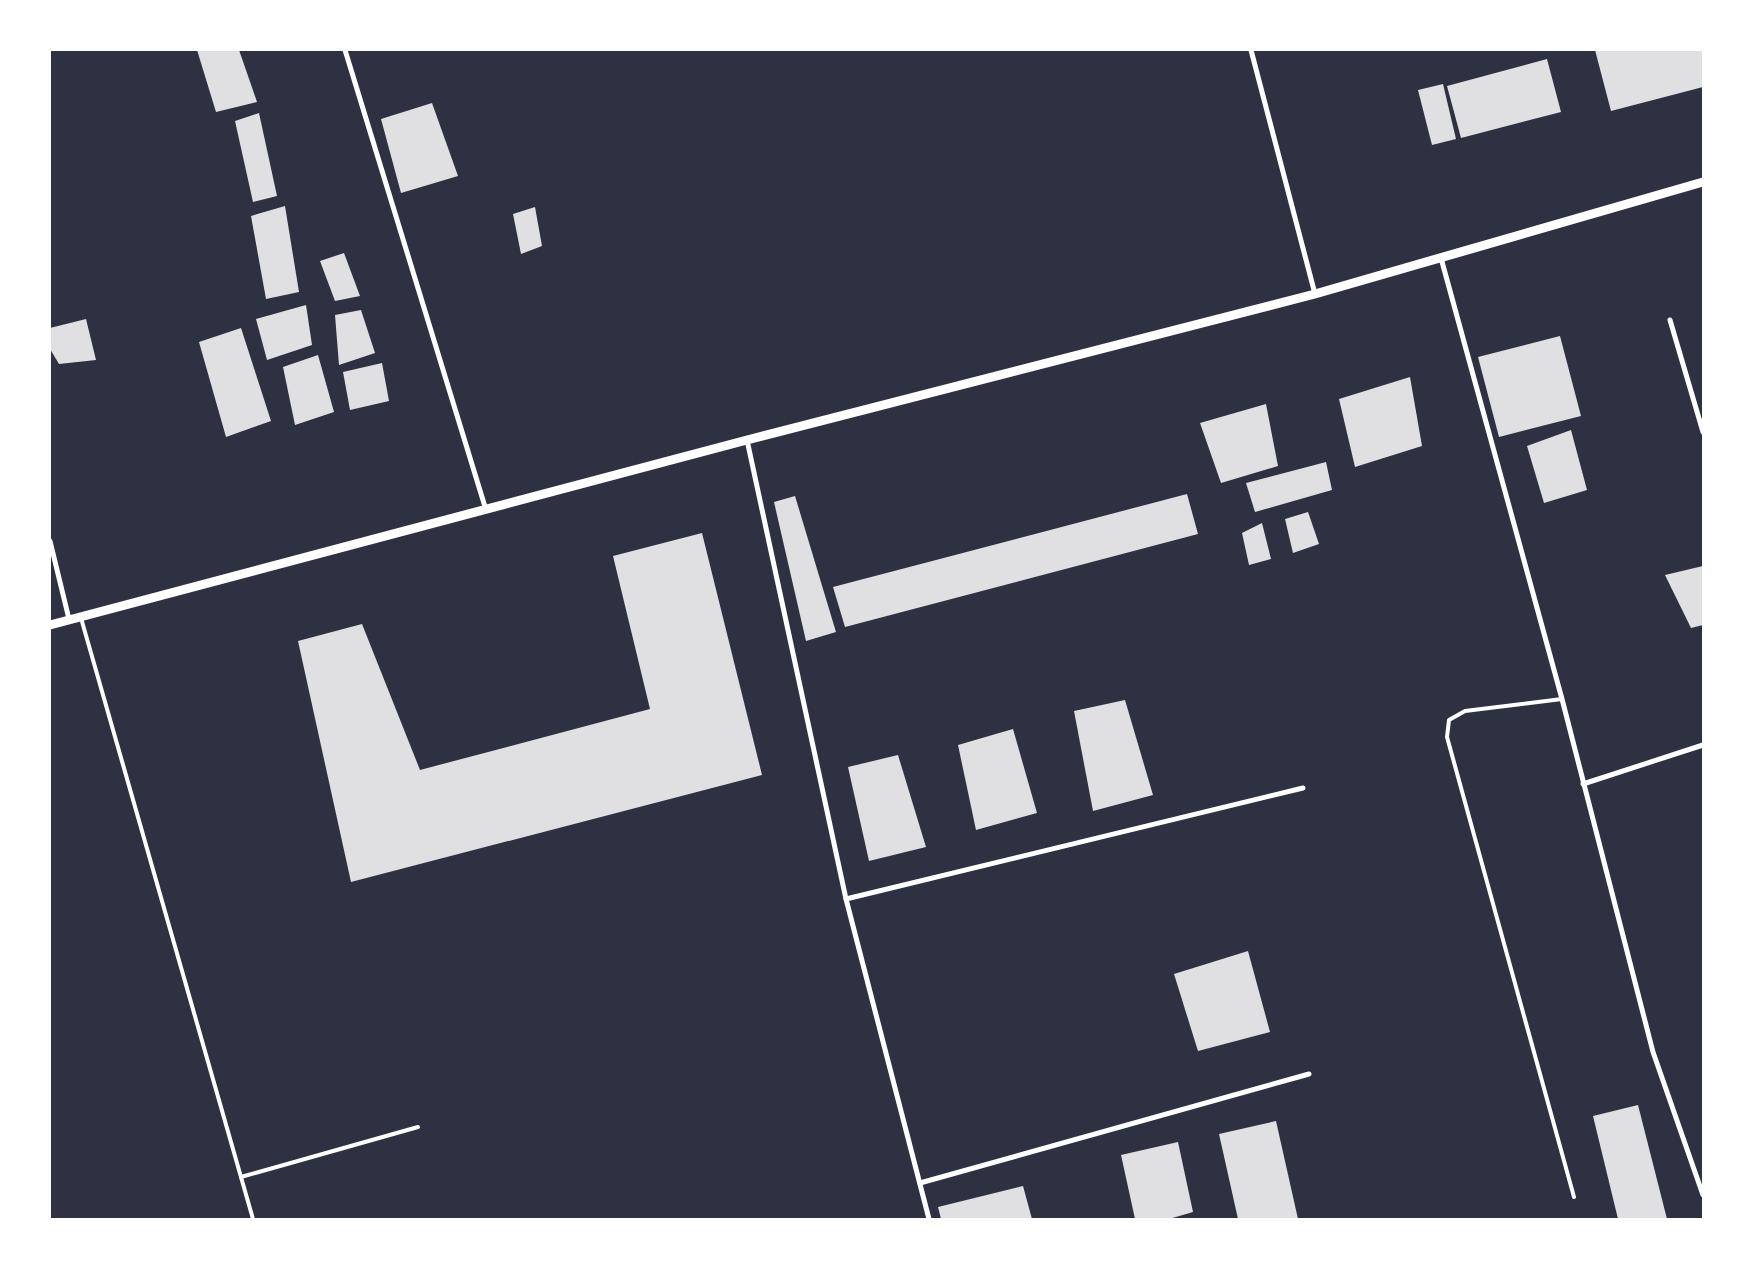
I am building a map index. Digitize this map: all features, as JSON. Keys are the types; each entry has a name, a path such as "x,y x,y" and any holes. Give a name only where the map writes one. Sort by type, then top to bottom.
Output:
{"street":[{"path":"344,50 486,510"},
{"path":"1251,50 1315,294"},
{"path":"50,625 747,440 1315,294 1703,182"},
{"path":"1441,258 1562,699 1653,1052 1703,1195"},
{"path":"1670,320 1703,432"},
{"path":"747,440 846,899 929,1219"},
{"path":"50,541 69,619"},
{"path":"1583,784 1703,745"},
{"path":"846,899 1303,788"},
{"path":"920,1183 1309,1074"}],"lane":[{"path":"81,616 254,1219"},
{"path":"1562,699 1465,711 1450,720 1447,737 1574,1197"},
{"path":"241,1177 418,1127"}],"building":[{"path":"197,50 239,50 257,102 216,112"},
{"path":"1595,50 1703,50 1703,87 1611,111"},
{"path":"1547,59 1561,112 1461,138 1447,86"},
{"path":"1443,84 1456,139 1432,145 1418,90"},
{"path":"432,103 458,176 401,193 381,119"},
{"path":"259,113 277,196 253,202 235,121"},
{"path":"285,206 299,292 266,299 251,216"},
{"path":"535,207 542,246 521,254 513,214"},
{"path":"344,253 360,296 335,301 320,261"},
{"path":"306,305 312,345 267,360 256,319"},
{"path":"361,310 375,353 339,365 335,315"},
{"path":"86,319 96,360 59,364 50,349 50,328"},
{"path":"241,328 271,421 226,437 199,342"},
{"path":"1560,336 1581,416 1499,437 1478,357"},
{"path":"318,355 334,412 295,425 283,367"},
{"path":"382,363 389,401 350,410 343,372"},
{"path":"1410,377 1422,446 1355,467 1339,399"},
{"path":"1266,404 1278,466 1221,483 1200,423"},
{"path":"1571,430 1587,490 1544,503 1527,446"},
{"path":"1326,462 1332,490 1255,512 1246,483"},
{"path":"1187,494 1198,534 845,627 833,587"},
{"path":"795,496 836,632 806,641 774,502"},
{"path":"1308,512 1319,544 1293,553 1285,519"},
{"path":"1262,523 1271,559 1249,565 1242,533"},
{"path":"702,533 762,775 351,882 298,641 362,624 420,770 650,709 613,556"},
{"path":"1703,566 1703,625 1691,628 1665,575"},
{"path":"1125,700 1153,795 1093,811 1074,711"},
{"path":"1013,729 1037,813 976,830 958,745"},
{"path":"898,755 926,847 869,861 848,767"},
{"path":"1248,951 1270,1032 1198,1051 1174,974"},
{"path":"1638,1105 1667,1219 1618,1219 1593,1116"},
{"path":"1276,1121 1298,1219 1238,1219 1219,1134"},
{"path":"1178,1142 1193,1212 1169,1219 1135,1219 1121,1155"},
{"path":"1023,1186 1032,1219 941,1219 938,1207"}]}
